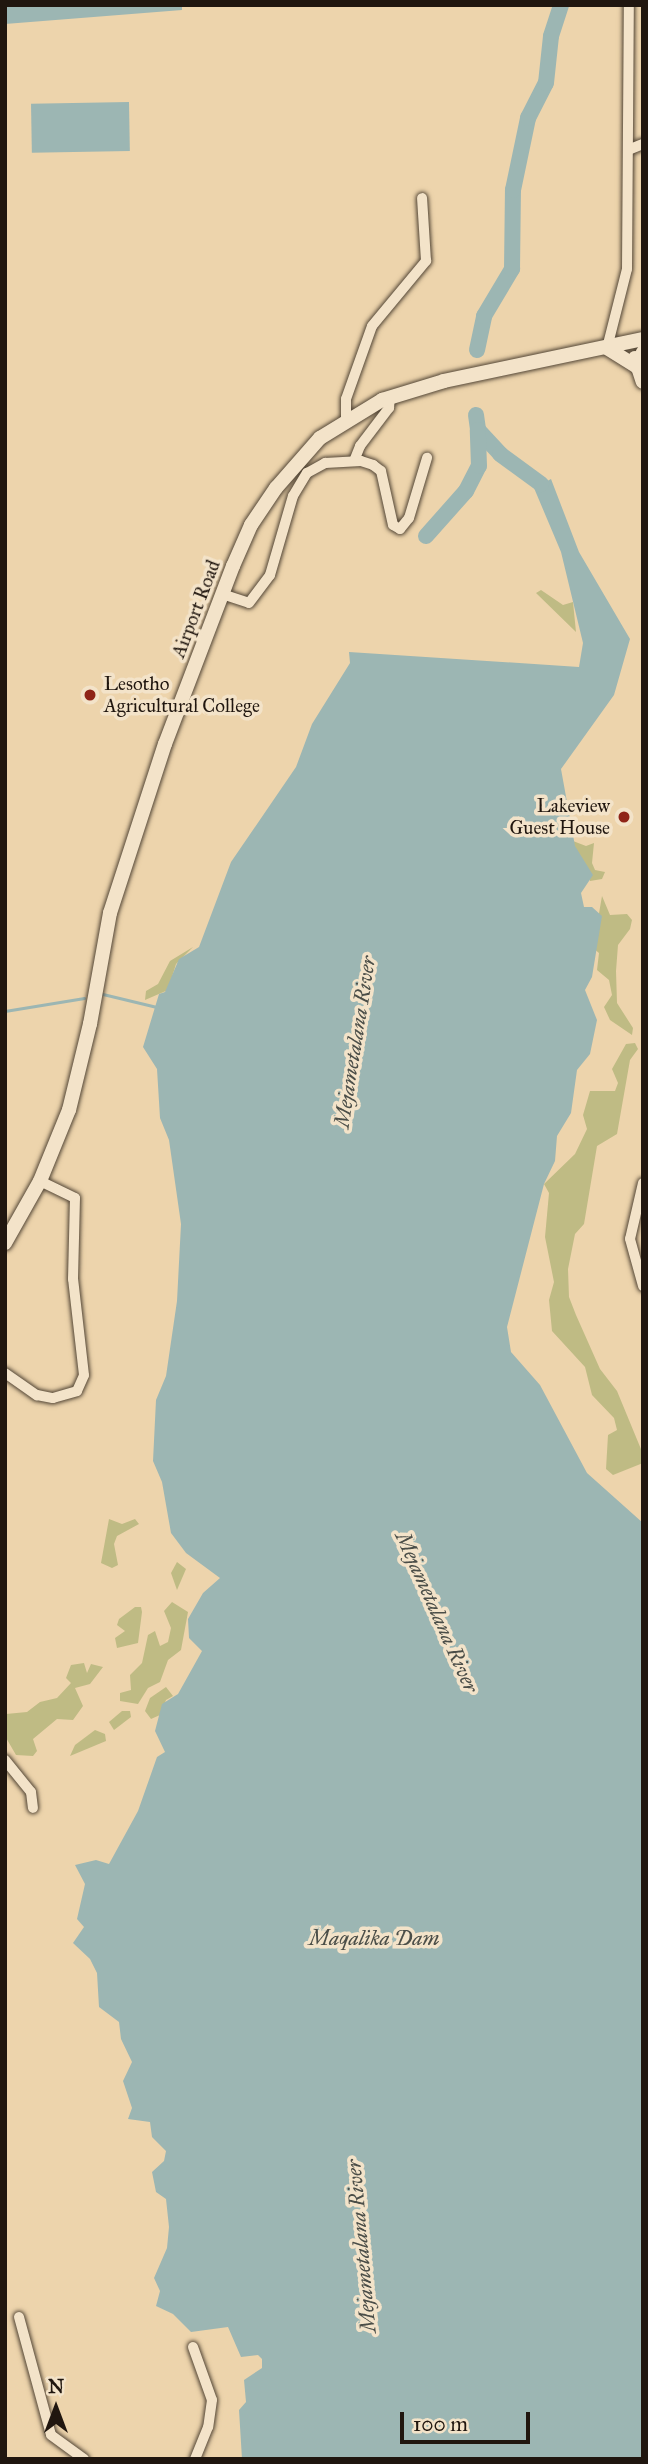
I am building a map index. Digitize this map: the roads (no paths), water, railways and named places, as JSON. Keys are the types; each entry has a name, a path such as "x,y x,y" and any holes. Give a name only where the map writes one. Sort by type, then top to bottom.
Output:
{"main road":[{"name":"Airport Road","path":"5,1243 40,1181 69,1110 82,1062 110,913 134,833 222,594 251,525 276,488 320,438 346,420 390,397 607,348 639,345"},
{"path":"639,345 637,367 643,383"},
{"path":"607,348 637,367"}],"street":[{"path":"607,348 627,270 628,5"},
{"path":"628,150 643,144"},
{"path":"346,420 346,399 372,326 426,261 422,198"},
{"path":"354,461 360,446 389,408 390,397"},
{"path":"222,594 248,603 270,575 299,484 325,463 354,461 382,471 393,525 400,529 412,510 427,458"},
{"path":"5,1373 37,1395 52,1398 77,1391 84,1375 73,1279 75,1198 40,1181"},
{"path":"643,1183 631,1239 643,1286"},
{"path":"5,1760 32,1791 33,1808"},
{"path":"19,2317 51,2435 84,2459"},
{"path":"193,2347 212,2400 208,2427 194,2459"}],"water":[{"path":"5,5 182,5 182,10 5,24"},
{"path":"129,102 130,151 32,153 31,104"},
{"name":"Maqalika Dam","path":"551,479 579,552 630,639 614,695 561,769 575,846 593,875 581,893 584,907 592,907 602,916 592,977 585,990 597,1020 590,1054 577,1070 571,1113 557,1136 555,1161 544,1184 507,1327 511,1352 540,1385 587,1473 643,1523 643,2459 242,2459 239,2410 246,2402 244,2380 262,2368 262,2359 258,2355 241,2357 228,2327 191,2332 173,2314 156,2306 160,2291 154,2278 167,2248 169,2227 166,2199 156,2192 152,2172 164,2161 166,2151 152,2137 150,2122 128,2119 132,2108 123,2081 132,2062 121,2039 119,2022 99,2007 97,1973 90,1959 73,1943 84,1927 77,1919 85,1884 75,1865 96,1860 109,1864 138,1811 157,1757 165,1752 155,1731 162,1704 178,1694 202,1651 189,1638 188,1619 203,1593 220,1578 186,1553 171,1533 162,1482 153,1461 156,1400 166,1376 177,1301 181,1224 169,1140 160,1118 157,1069 143,1047 159,994 165,992 179,959 199,947 231,862 296,767 312,724 350,663 349,652 579,667 583,643 561,552 534,488"}],"waterway":[{"name":"Mejametalana River","path":"477,350 484,316 512,269 513,190 528,118 546,83 551,36 561,5"},
{"name":"Mejametalana River","path":"476,415 478,430 500,454 541,484"},
{"name":"Mejametalana River","path":"426,536 466,491 479,466 478,430"},
{"path":"103,994 157,1007"},
{"path":"5,1011 84,998"}],"place":[{"name":"Lesotho Agricultural College","path":"90,695"},
{"name":"Lakeview Guest House","path":"624,817"}]}
